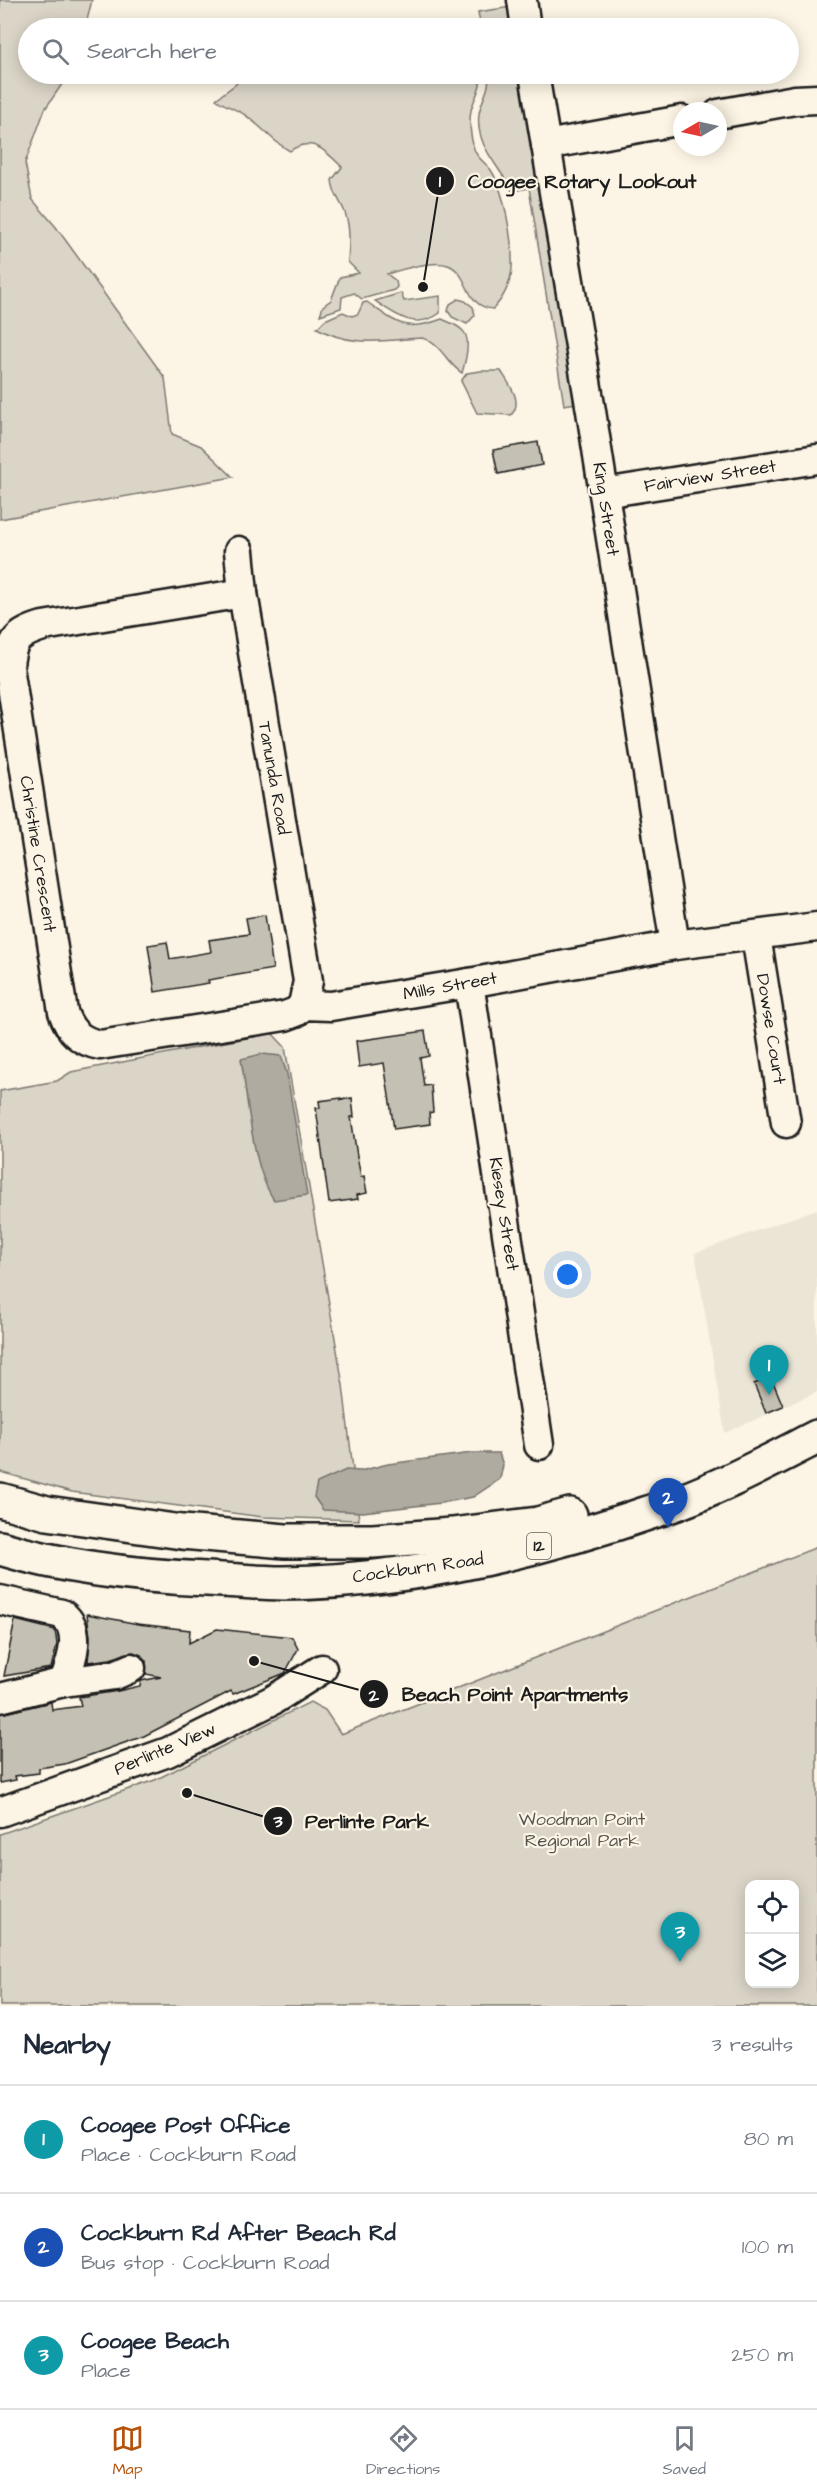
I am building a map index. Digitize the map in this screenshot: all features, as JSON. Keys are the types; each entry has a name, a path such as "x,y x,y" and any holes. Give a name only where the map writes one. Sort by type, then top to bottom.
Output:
{"main road":[{"name":"Cockburn Road","path":"0,1500 57,1514 182,1532 285,1541 373,1541 452,1535 538,1524 621,1502 704,1472 817,1420"},
{"name":"Cockburn Road","path":"0,1548 35,1558 153,1577 282,1583 382,1575 481,1560 543,1545 662,1509 736,1477 817,1437"}],"street":[{"path":"522,0 525,18"},
{"name":"King Street","path":"536,84 604,493 675,945"},
{"path":"727,112 795,100 817,99"},
{"path":"546,145 673,122"},
{"name":"Fairview Street","path":"604,493 817,459"},
{"name":"Tanunda Road","path":"239,551 243,593 308,981 303,1005"},
{"name":"Christine Crescent","path":"87,1042 68,1026 63,1012 9,667 10,653 16,638 28,630 43,626 243,593"},
{"name":"Mills Street","path":"87,1042 100,1046 285,1016 296,1012 303,1005 331,1006 675,945 817,927"},
{"name":"Dowse Court","path":"756,936 786,1123"},
{"name":"Kiesey Street","path":"469,983 539,1445"},
{"path":"0,1600 62,1614 70,1620 74,1628 75,1639 64,1682"},
{"path":"4,1695 64,1682 115,1675 131,1668"},
{"name":"Perlinte View","path":"0,1812 168,1752 273,1700 322,1669"}],"shaded area":[{"path":"262,1054 281,1056 287,1074 307,1195 274,1200 261,1170 252,1132 241,1059"},
{"path":"817,1209 817,1392 725,1433 695,1253"},
{"path":"472,1453 499,1453 503,1465 500,1479 473,1497 363,1512 323,1510 314,1497 317,1483 346,1470 360,1471 388,1464"}],"green space":[{"path":"0,0 92,0 88,18 18,18 18,84 62,84 45,109 25,163 32,199 56,227 165,378 172,434 201,446 233,477 0,519"},
{"path":"511,7 513,18 479,18 478,12"},
{"path":"236,84 480,84 470,114 472,140 476,153 491,170 500,191 507,218 512,258 508,285 497,305 493,309 483,307 477,302 455,269 448,265 427,264 387,274 396,281 397,287 394,290 362,299 354,293 342,297 341,308 320,315 323,306 331,300 340,277 359,273 348,262 348,223 332,180 342,167 324,151 312,145 305,144 290,151 245,115 216,99"},
{"path":"524,84 577,403 564,405 529,188 512,191 489,155 481,136 479,114 488,85"},
{"path":"401,293 404,301 440,296 440,313 423,321 414,321 398,316 375,301"},
{"path":"458,299 473,307 475,315 467,324 452,317 448,311 450,304"},
{"path":"367,302 402,324 418,325 442,319 458,327 466,335 467,340 462,373 439,349 422,338 356,340 330,334 317,328 325,320 343,312 352,316 358,314 363,303"},
{"path":"501,371 516,399 515,410 511,415 477,413 461,381 467,373"},
{"path":"272,1033 285,1047 343,1385 359,1520 263,1517 72,1492 0,1472 0,1091 57,1081 71,1072"},
{"name":"Woodman Point Regional Park","path":"817,1547 817,2006 0,2006 0,1834 155,1780 310,1702 325,1710 341,1734"}],"building":[{"path":"538,442 542,465 498,474 493,450"},
{"path":"265,915 273,969 155,992 148,945 167,942 170,959 211,952 209,940 249,934 246,918"},
{"path":"425,1031 429,1056 420,1058 424,1086 431,1085 433,1112 429,1113 430,1124 394,1129 384,1063 359,1067 356,1041"},
{"path":"341,1098 341,1100 352,1098 354,1117 351,1117 357,1156 367,1193 357,1195 358,1199 329,1203 316,1108 320,1108 319,1101"},
{"path":"771,1377 783,1406 766,1413 754,1384"},
{"path":"87,1614 138,1624 190,1630 189,1643 217,1629 292,1637 298,1649 285,1673 233,1694 231,1691 144,1736 65,1764 39,1768 39,1773 15,1776 16,1780 0,1783 0,1714 51,1702 52,1710 81,1706 79,1697 140,1686 141,1681 161,1677 146,1674 146,1661 141,1655 133,1652 110,1659 88,1662 90,1637"},
{"path":"15,1620 55,1630 57,1644 51,1668 4,1676"}],"place":[{"name":"Coogee Rotary Lookout","path":"423,287"},
{"name":"Coogee Post Office","path":"769,1395"},
{"name":"Cockburn Rd After Beach Rd","path":"668,1528"},
{"name":"Beach Point Apartments","path":"254,1661"},
{"name":"Perlinte Park","path":"187,1793"},
{"name":"Coogee Beach","path":"680,1962"}]}
